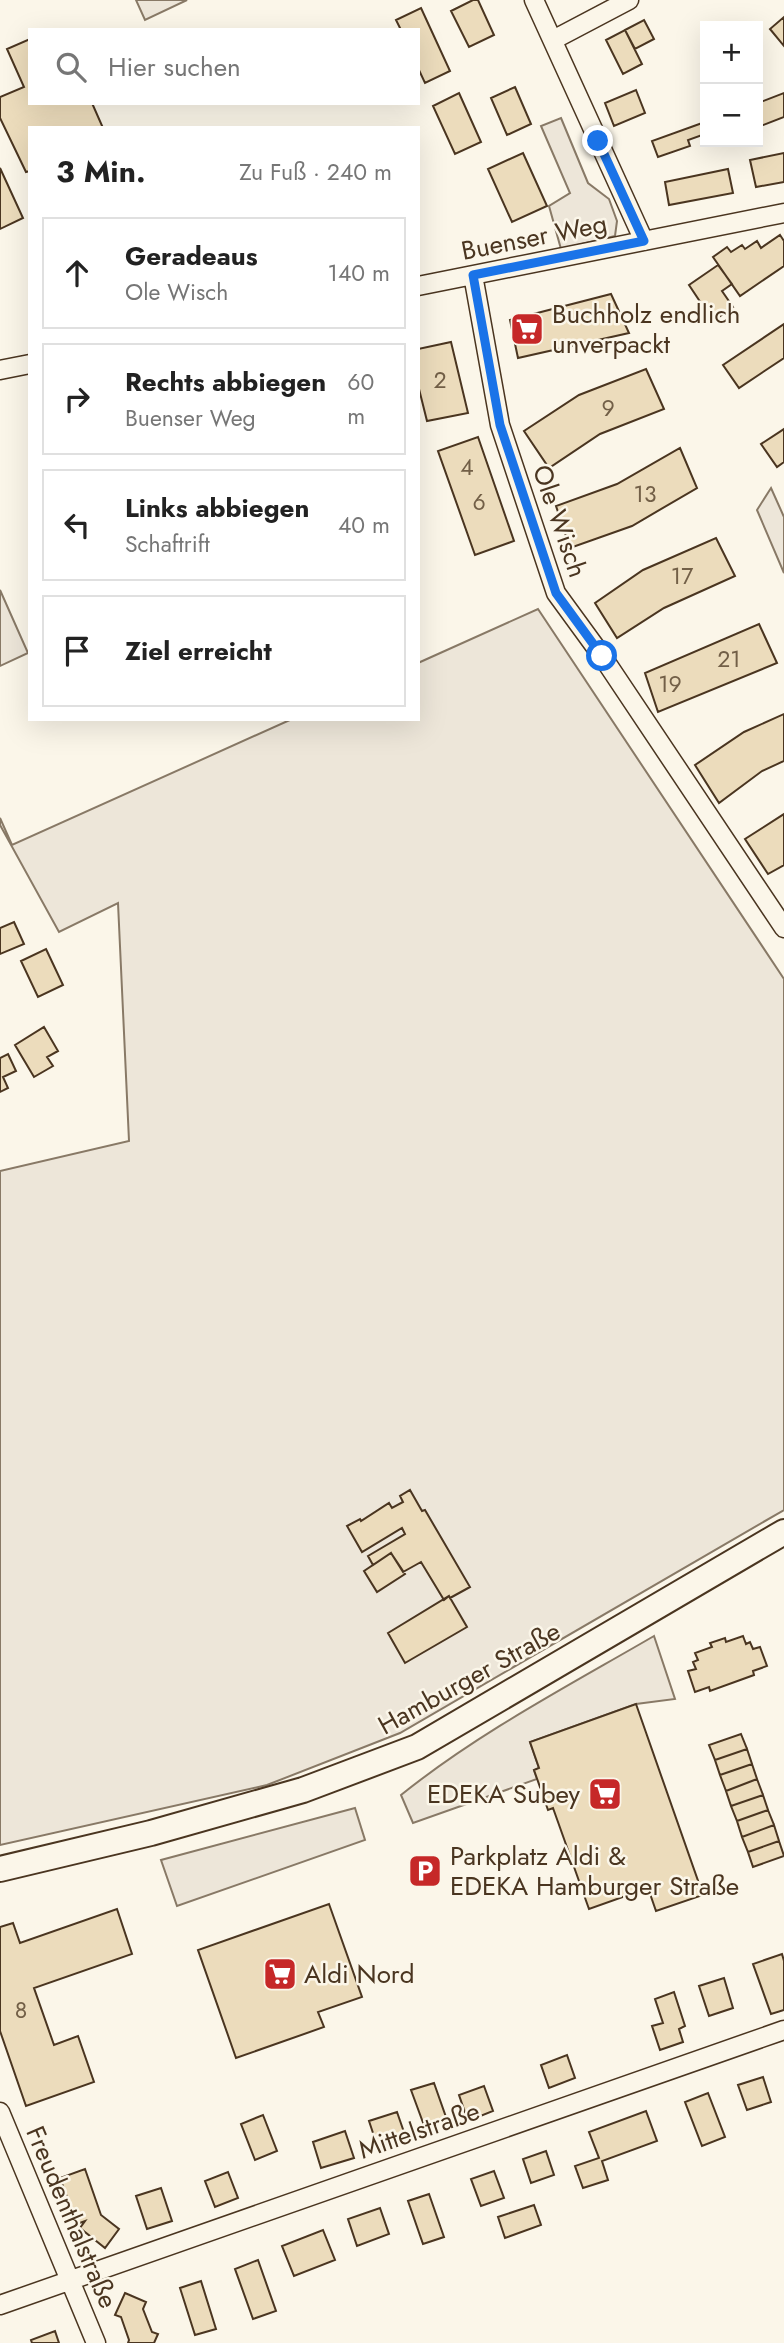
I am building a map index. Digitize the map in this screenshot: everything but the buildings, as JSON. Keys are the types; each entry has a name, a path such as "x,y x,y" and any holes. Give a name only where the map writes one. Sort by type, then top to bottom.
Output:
{"main road":[{"name":"Hamburger Straße","path":"0,1869 150,1833 303,1790 416,1747 784,1532"}],"street":[{"path":"534,0 644,241"},
{"path":"553,40 629,0"},
{"name":"Buenser Weg","path":"420,286 784,213"},
{"name":"Ole Wisch","path":"473,275 500,425 556,593 602,656 784,928"},
{"path":"0,370 28,364"},
{"name":"Mittelstraße","path":"0,2305 784,2030"},
{"name":"Freudenthalstraße","path":"0,2112 96,2343"}],"shaded area":[{"path":"136,0 187,0 145,20"},
{"path":"561,118 588,183 609,199 617,221 615,236 561,249 549,206 570,193 541,126"},
{"path":"771,488 784,517 784,573 757,510"},
{"path":"0,590 28,653 0,666"},
{"path":"538,609 784,979 784,1510 400,1733 267,1785 0,1845 0,1171 129,1141 118,903 59,932 0,825 0,818 12,845 288,721 420,721 420,662"},
{"path":"654,1636 675,1699 636,1704 530,1742 539,1768 534,1770 537,1779 413,1823 401,1795 430,1772 556,1692"},
{"path":"355,1808 365,1840 177,1906 161,1860"}],"place":[{"name":"Buchholz endlich unverpackt","path":"527,329"},
{"name":"EDEKA Subey","path":"605,1794"},
{"name":"Parkplatz Aldi & EDEKA Hamburger Straße","path":"425,1871"},
{"name":"Aldi Nord","path":"280,1974"}],"route":[{"path":"598,141 644,241 473,275 500,425 556,593 602,656"}]}
